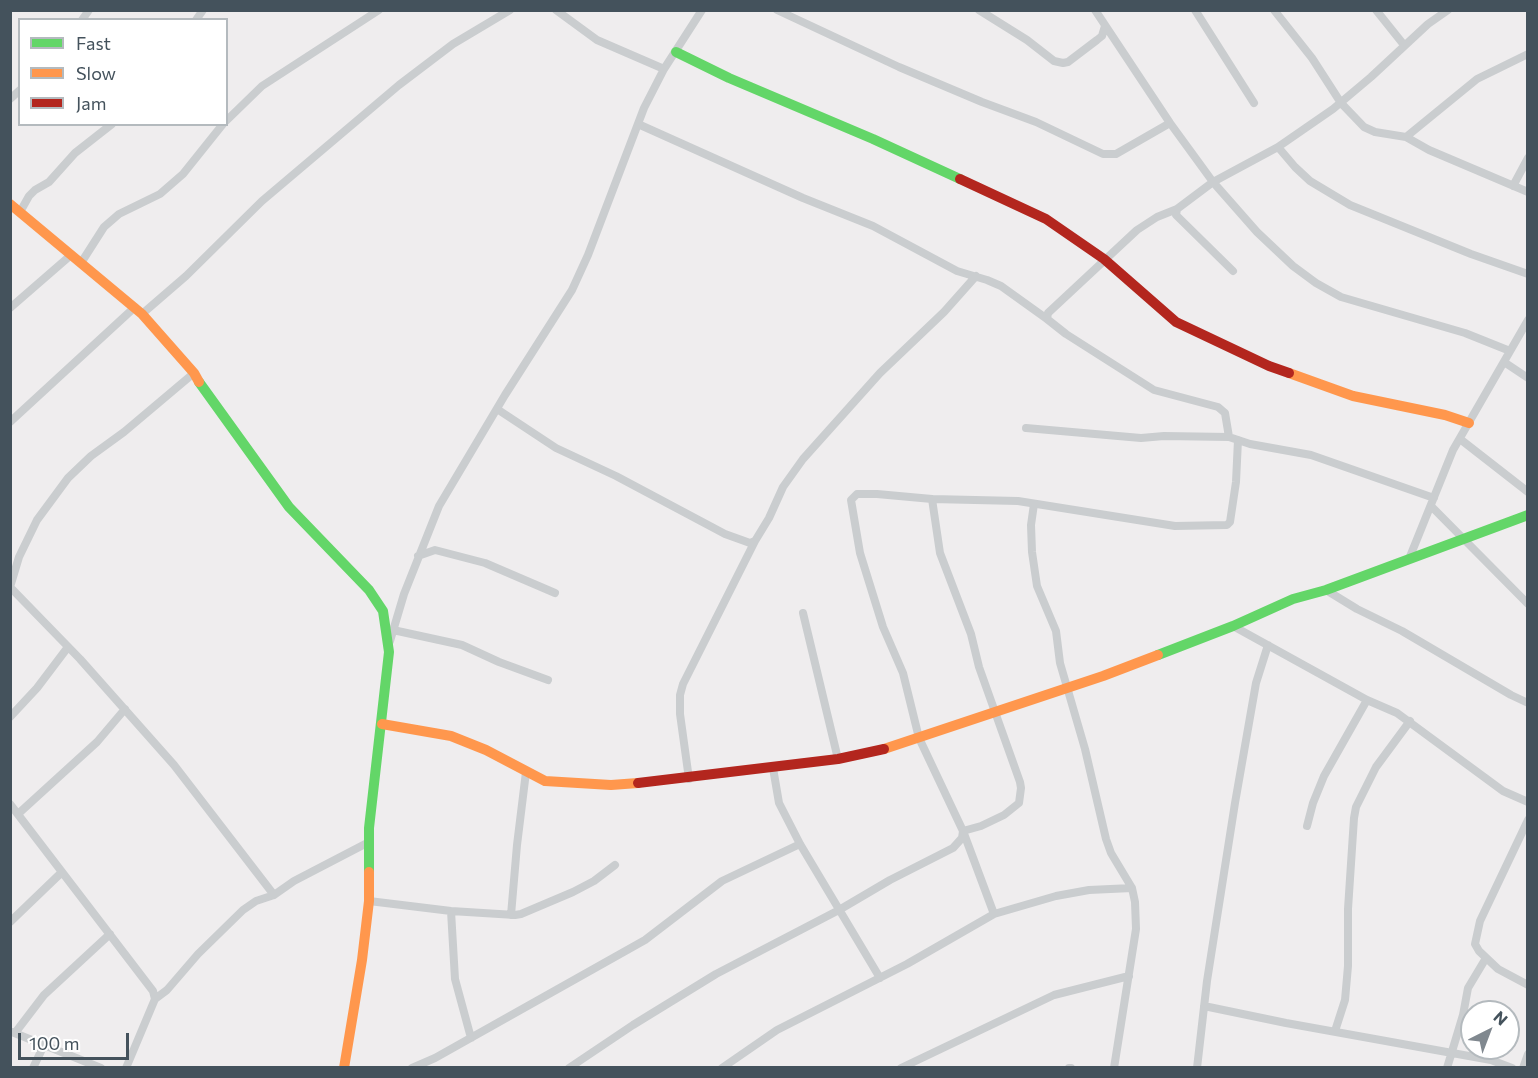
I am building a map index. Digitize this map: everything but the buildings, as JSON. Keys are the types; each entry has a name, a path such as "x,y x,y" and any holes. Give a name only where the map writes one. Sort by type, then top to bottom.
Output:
{"street":[{"path":"228,119 262,86 379,10"},
{"path":"10,422 139,311 186,276 262,201 399,85 453,44 510,10"},
{"path":"556,10 597,40 664,69"},
{"path":"344,1068 369,901 369,842 389,643 418,556 438,506 572,290 588,255 638,124 664,69 702,10"},
{"path":"777,10 899,67 1036,122 1103,154 1116,154 1170,123"},
{"path":"979,10 1027,40 1053,61 1063,63 1068,62 1102,36 1105,26"},
{"path":"1095,10 1170,123 1213,182 1264,239 1293,266 1341,297 1465,333 1510,351"},
{"path":"1195,10 1254,103"},
{"path":"1274,10 1312,58 1341,103 1364,127 1375,132 1406,137 1430,150 1527,192"},
{"path":"1376,10 1404,45"},
{"path":"1047,319 1048,313 1104,259 1148,222 1177,208 1213,182 1278,147 1341,103 1428,24 1448,10"},
{"path":"675,52 729,78 873,139 1046,219 1104,259 1176,322 1269,366 1353,396 1445,415 1469,423"},
{"path":"1406,137 1477,79 1527,54"},
{"path":"638,124 803,198 873,226 954,269 1001,286 1066,334 1154,390 1218,407 1224,413 1229,437"},
{"path":"20,212 25,201 35,190 49,182 75,153 109,126"},
{"path":"81,262 104,227 119,214 160,194 183,174 221,126"},
{"path":"1278,147 1294,167 1310,181 1350,205 1527,274"},
{"path":"1513,186 1527,158"},
{"path":"10,204 139,311 194,373 212,402 289,507 377,600 383,610 389,643"},
{"path":"1177,208 1176,215 1233,271"},
{"path":"10,308 71,255"},
{"path":"689,779 680,714 682,684 783,487 803,459 880,373 944,312 976,276"},
{"path":"1409,559 1454,450 1527,320"},
{"path":"1504,362 1527,378"},
{"path":"194,373 124,432 90,456 68,478 36,520 19,557 10,587 69,647 174,765 274,896"},
{"path":"497,409 565,453 616,476 742,542 755,541"},
{"path":"1026,428 1141,438 1229,437 1311,455 1434,498"},
{"path":"1460,439 1527,492"},
{"path":"994,914 963,831 919,738 903,673 883,627 860,553 851,500 857,494 877,494 932,499 1018,501 1175,526 1227,525 1230,522 1236,482 1238,440"},
{"path":"932,499 940,553 971,633 979,667 1021,788 1019,803 997,819 963,831"},
{"path":"1034,504 1030,525 1037,586 1056,631 1060,663 1090,769 1106,839 1111,853 1132,888 1136,914 1129,976 1114,1068"},
{"path":"1431,506 1527,604"},
{"path":"382,724 451,736 501,757 545,781 611,785 689,779 838,759 884,750 1068,687 1233,626 1293,599 1326,590 1527,516"},
{"path":"418,556 442,551 486,563 555,593"},
{"path":"1326,590 1527,703"},
{"path":"803,613 838,759"},
{"path":"1233,626 1367,700 1398,713 1503,791 1527,802"},
{"path":"393,630 462,645 548,680"},
{"path":"1197,1068 1204,1006 1256,682 1268,645"},
{"path":"10,717 33,694 69,647"},
{"path":"1307,826 1324,776 1367,700"},
{"path":"18,814 97,742 125,709"},
{"path":"1335,1031 1346,1000 1348,909 1356,807 1376,767 1410,721"},
{"path":"773,768 779,803 800,844 880,978"},
{"path":"511,915 526,772"},
{"path":"10,804 153,991 155,999"},
{"path":"1527,820 1480,921 1474,944 1498,969 1527,985"},
{"path":"569,1068 716,974 953,848 962,838 963,831"},
{"path":"126,1068 155,999 167,990 198,954 243,910 256,901 274,896 294,881 369,842"},
{"path":"412,1068 435,1058 645,940 722,881 800,844"},
{"path":"369,901 451,911 521,914 573,891 615,866"},
{"path":"10,922 62,872"},
{"path":"722,1068 777,1030 880,978 994,914 1056,896 1089,890 1132,888"},
{"path":"451,911 455,979 471,1038"},
{"path":"101,1068 13,1032 44,995 110,934"},
{"path":"1447,1068 1463,1015 1467,988 1486,958"},
{"path":"901,1068 950,1042 1054,995 1129,976"},
{"path":"1204,1006 1491,1060 1512,1068"},
{"path":"33,1068 44,1045"},
{"path":"1523,1068 1527,1054"}],"traffic: fast":[{"path":"676,52 729,78 960,179"},
{"path":"199,382 289,507 369,590 383,611 389,652 369,828 369,872"},
{"path":"1158,655 1233,626 1293,599 1326,590 1528,515"}],"traffic: slow":[{"path":"10,204 142,314 194,373 199,382"},
{"path":"1289,373 1353,396 1445,415 1469,423"},
{"path":"884,749 1103,676 1158,655"},
{"path":"382,724 451,736 486,750 545,781 611,785 638,783"},
{"path":"344,1068 362,960 369,901 369,872"}],"traffic: jam":[{"path":"960,179 1046,219 1104,259 1176,322 1269,366 1289,373"},
{"path":"638,783 838,759 884,749"}]}
